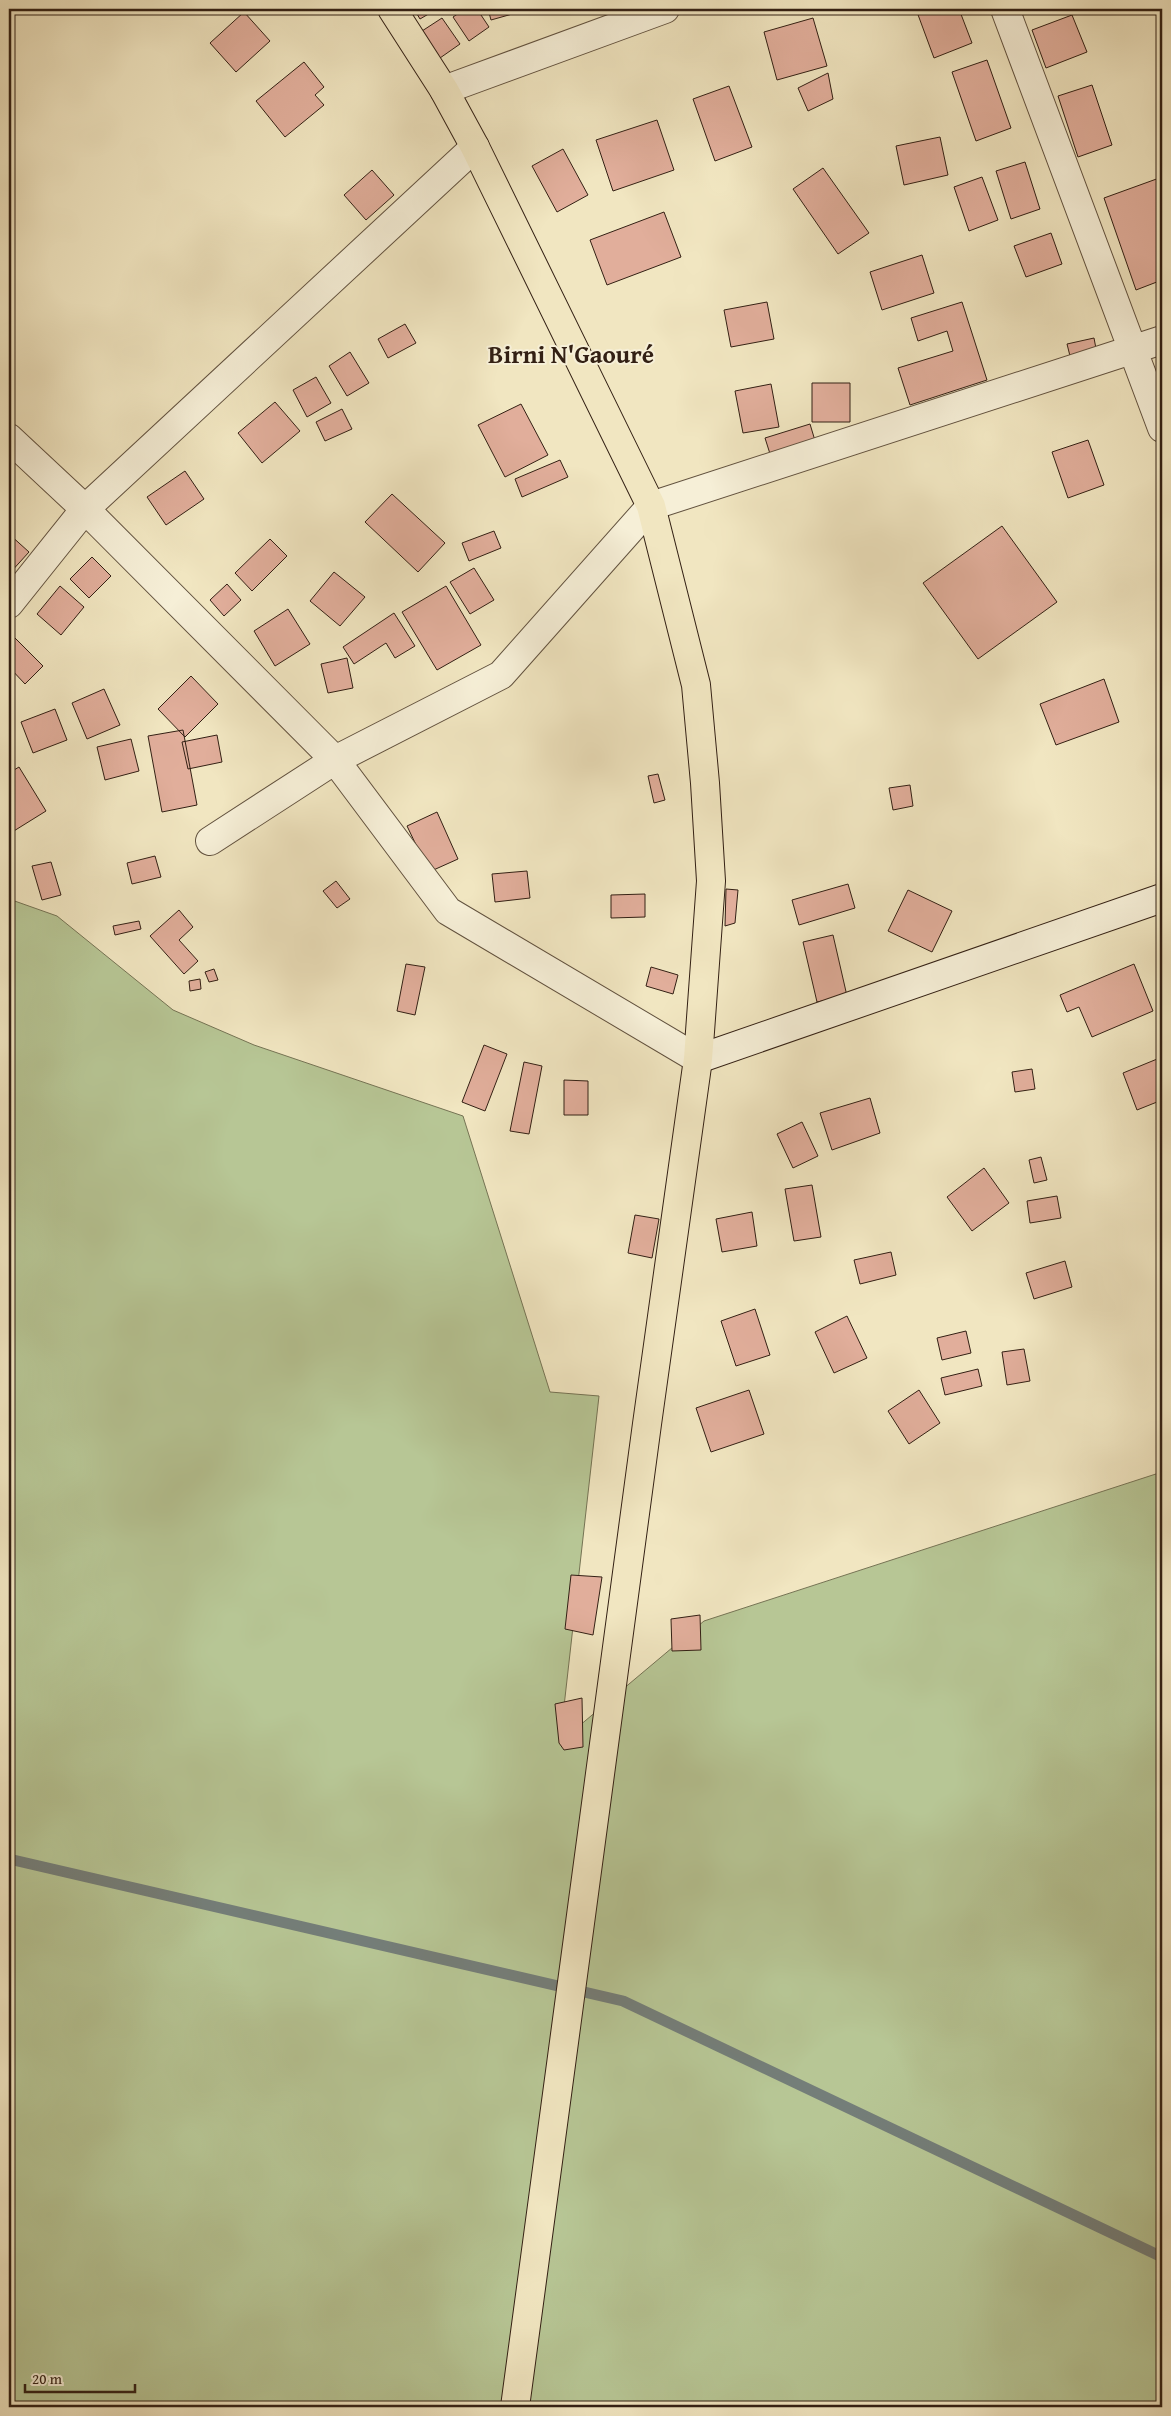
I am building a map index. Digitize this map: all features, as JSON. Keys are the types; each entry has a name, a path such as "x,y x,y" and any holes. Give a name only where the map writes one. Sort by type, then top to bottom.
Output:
{"highway":[{"path":"392,9 444,90 475,147 651,506 696,685 705,783 710,881 698,1058 515,2407"}],"street":[{"path":"444,90 665,9"},
{"path":"1005,9 1162,428"},
{"path":"9,604 85,509 475,147"},
{"path":"210,841 335,760 501,675 651,506 1133,351 1162,340"},
{"path":"9,438 85,509 335,760 448,911 698,1058 1162,898"}],"green space":[{"path":"9,899 57,916 173,1010 254,1045 463,1116 550,1392 599,1396 560,1742 704,1621 1162,1472 1162,2407 9,2407"}],"building":[{"path":"414,9 437,9 420,19"},
{"path":"465,9 477,9 489,27 469,41 453,17"},
{"path":"488,9 530,9 491,20"},
{"path":"926,9 959,9 972,43 934,58 917,12"},
{"path":"1155,9 1162,9 1162,22 1159,23"},
{"path":"244,12 270,41 236,72 210,43"},
{"path":"1072,15 1087,52 1046,68 1032,30"},
{"path":"442,18 460,44 440,58 422,31"},
{"path":"813,18 827,66 777,80 764,32"},
{"path":"987,60 1011,128 976,141 952,72"},
{"path":"304,62 324,87 315,95 324,105 285,137 256,101"},
{"path":"828,73 833,99 808,111 798,88"},
{"path":"1092,85 1112,145 1078,157 1058,96"},
{"path":"729,86 752,147 715,161 693,99"},
{"path":"657,120 674,170 613,191 596,140"},
{"path":"940,137 948,175 904,185 896,146"},
{"path":"563,149 588,195 557,212 532,166"},
{"path":"1025,162 1040,209 1011,219 996,171"},
{"path":"823,168 869,233 838,254 793,189"},
{"path":"372,170 394,195 366,220 344,195"},
{"path":"982,177 998,220 969,231 954,187"},
{"path":"1162,177 1162,280 1136,290 1104,198"},
{"path":"664,212 681,257 607,285 590,240"},
{"path":"1051,233 1062,264 1026,277 1014,246"},
{"path":"922,255 934,293 882,310 870,272"},
{"path":"767,302 774,339 731,347 724,310"},
{"path":"962,302 987,380 910,405 898,368 953,351 947,331 918,341 911,318"},
{"path":"405,324 416,343 388,358 378,339"},
{"path":"1094,338 1097,354 1071,360 1067,344"},
{"path":"350,352 369,383 347,396 329,366"},
{"path":"316,377 331,403 307,417 293,390"},
{"path":"812,383 850,383 850,422 812,422"},
{"path":"771,384 779,427 743,433 735,391"},
{"path":"275,402 300,431 262,463 238,433"},
{"path":"521,404 548,455 505,477 478,425"},
{"path":"342,409 352,429 325,441 316,422"},
{"path":"810,424 816,444 771,457 765,438"},
{"path":"1088,440 1104,485 1068,498 1052,452"},
{"path":"560,460 568,477 522,497 515,479"},
{"path":"185,471 204,499 166,525 147,497"},
{"path":"392,494 445,543 418,572 365,522"},
{"path":"1002,526 1057,602 978,659 923,583"},
{"path":"494,531 501,548 469,561 462,543"},
{"path":"9,534 29,552 9,574"},
{"path":"270,539 287,556 252,591 235,573"},
{"path":"92,557 111,576 89,598 70,579"},
{"path":"474,568 494,600 470,614 450,582"},
{"path":"334,572 365,597 340,626 310,601"},
{"path":"227,584 241,600 224,616 210,600"},
{"path":"60,586 84,607 61,635 37,614"},
{"path":"446,586 481,645 437,670 402,612"},
{"path":"288,609 310,644 275,666 254,631"},
{"path":"394,613 415,646 395,658 386,643 354,664 343,647"},
{"path":"13,636 43,666 25,684 9,667 9,641"},
{"path":"347,658 353,688 328,693 321,664"},
{"path":"191,676 218,704 185,737 158,709"},
{"path":"1104,679 1119,722 1056,745 1040,704"},
{"path":"104,689 120,725 87,739 72,703"},
{"path":"55,709 67,740 33,753 21,722"},
{"path":"183,730 197,805 162,812 148,736"},
{"path":"217,735 222,762 188,769 182,742"},
{"path":"131,739 139,771 105,780 97,747"},
{"path":"19,767 46,811 9,834 9,773"},
{"path":"658,774 665,800 654,803 648,776"},
{"path":"910,785 913,806 893,810 889,788"},
{"path":"437,812 458,859 429,872 407,826"},
{"path":"155,856 161,877 132,884 127,863"},
{"path":"51,862 61,895 42,900 32,866"},
{"path":"527,871 530,898 495,902 492,874"},
{"path":"336,881 350,899 337,908 323,891"},
{"path":"848,884 855,908 799,925 792,900"},
{"path":"726,889 738,890 735,923 725,926"},
{"path":"908,890 952,911 932,952 888,931"},
{"path":"645,894 645,917 611,918 611,895"},
{"path":"179,910 193,927 179,940 198,961 184,974 150,936"},
{"path":"139,921 141,929 115,935 113,926"},
{"path":"833,935 847,996 817,1002 803,942"},
{"path":"406,964 425,967 415,1015 397,1011"},
{"path":"1134,964 1153,1011 1092,1037 1079,1007 1067,1012 1060,995"},
{"path":"651,967 678,975 673,994 646,986"},
{"path":"214,969 218,980 209,982 205,972"},
{"path":"200,979 201,989 190,991 189,981"},
{"path":"484,1045 507,1054 485,1111 462,1102"},
{"path":"1162,1057 1162,1100 1137,1110 1123,1073"},
{"path":"524,1062 542,1066 529,1134 510,1131"},
{"path":"1032,1069 1035,1089 1015,1092 1012,1072"},
{"path":"564,1080 588,1081 588,1115 564,1115"},
{"path":"870,1098 880,1133 832,1150 820,1113"},
{"path":"802,1122 818,1156 793,1168 777,1134"},
{"path":"1041,1157 1047,1180 1034,1183 1029,1160"},
{"path":"984,1168 1009,1203 972,1231 947,1197"},
{"path":"812,1185 821,1237 794,1241 785,1189"},
{"path":"1057,1196 1061,1218 1030,1223 1027,1201"},
{"path":"752,1212 757,1246 722,1252 716,1219"},
{"path":"635,1215 659,1219 652,1258 628,1253"},
{"path":"891,1252 896,1275 860,1284 854,1260"},
{"path":"1065,1261 1072,1287 1034,1299 1026,1273"},
{"path":"755,1309 770,1355 736,1366 721,1321"},
{"path":"847,1316 867,1358 834,1373 815,1332"},
{"path":"966,1331 971,1353 942,1360 937,1338"},
{"path":"1024,1349 1030,1381 1007,1385 1002,1352"},
{"path":"978,1369 982,1386 945,1395 941,1378"},
{"path":"749,1390 764,1434 711,1452 696,1408"},
{"path":"919,1390 940,1423 909,1444 888,1411"},
{"path":"571,1575 602,1577 593,1635 565,1629"},
{"path":"700,1615 701,1650 672,1651 671,1619"},
{"path":"582,1698 583,1747 564,1750 559,1743 555,1704"}],"waterway":[{"path":"9,1859 623,2001 1162,2257"}],"district":[{"name":"Birni N'Gaouré","path":"571,354"}]}
